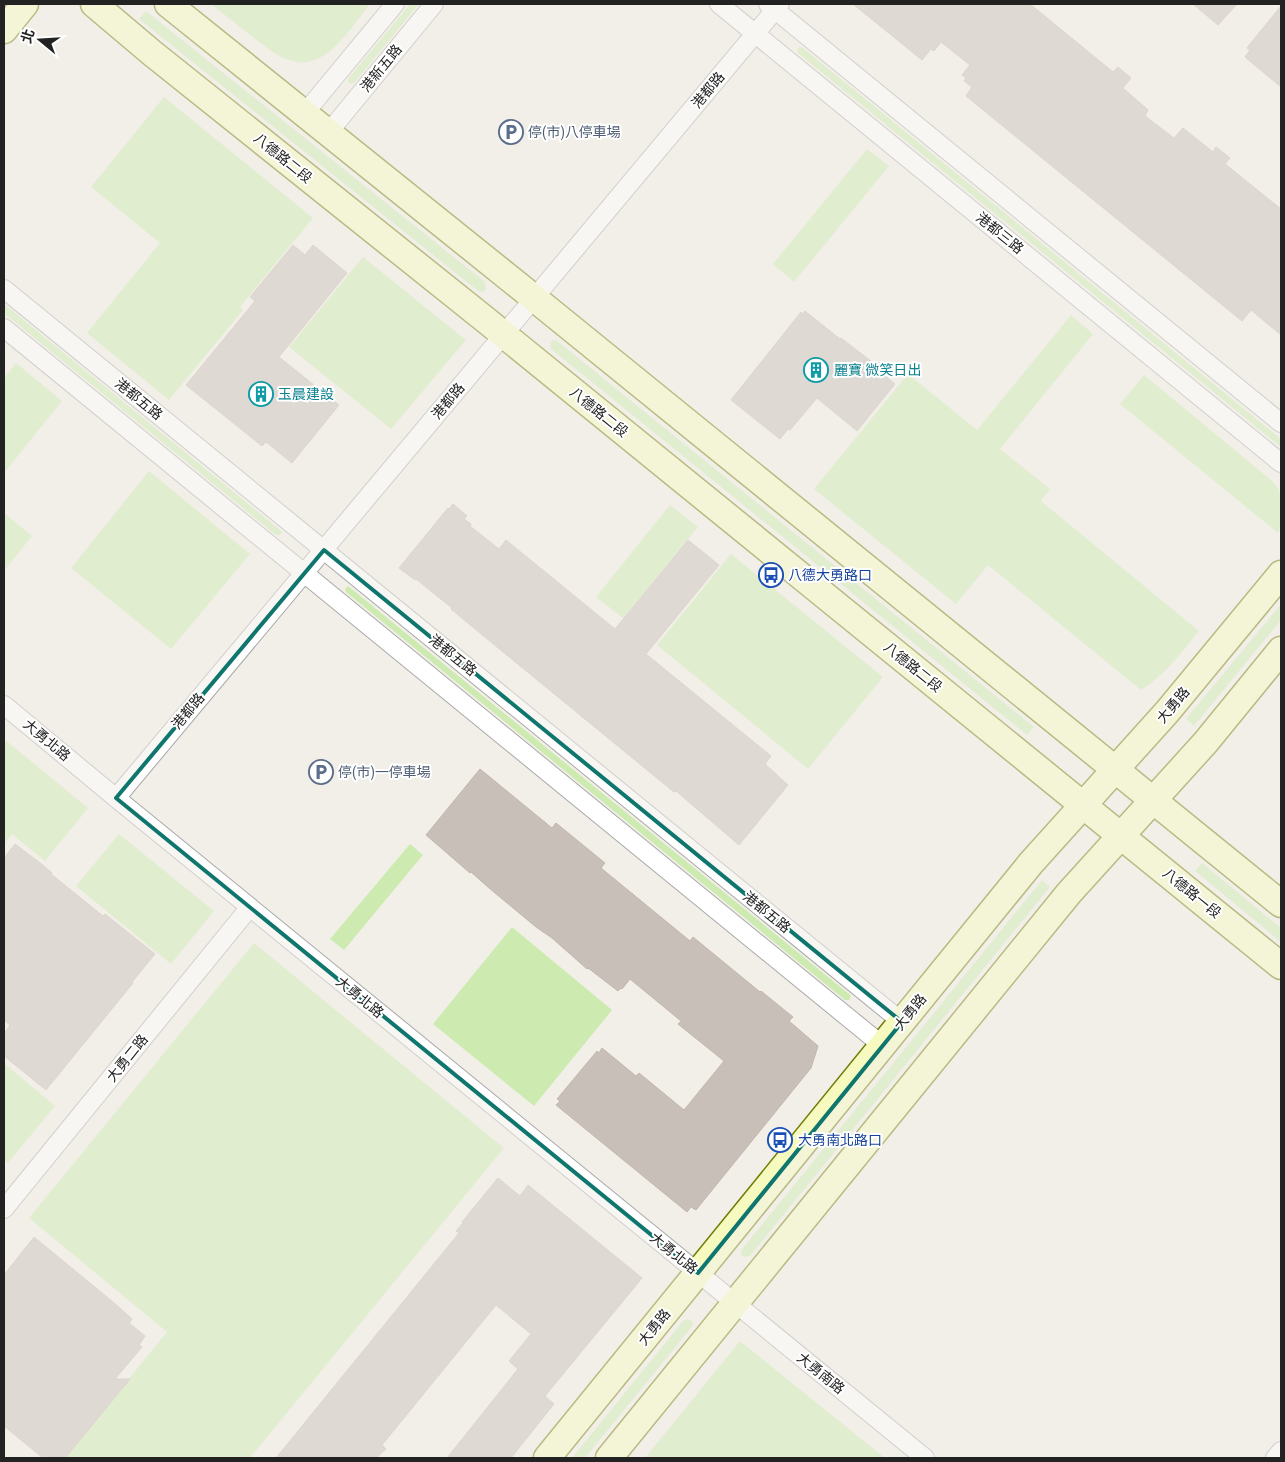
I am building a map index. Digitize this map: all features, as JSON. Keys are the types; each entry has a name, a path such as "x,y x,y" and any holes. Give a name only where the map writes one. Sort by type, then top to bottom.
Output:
{"street":[{"path":"4,30 25,4"},
{"name":"八德路二段","path":"94,4 152,53 1102,820"},
{"path":"168,4 534,298 1281,904"},
{"path":"304,114 395,4"},
{"name":"港新五路","path":"328,133 434,4"},
{"name":"港都三路","path":"719,4 1281,463"},
{"path":"775,6 1281,423"},
{"name":"港都路","path":"116,798 756,34 775,6"},
{"name":"港都五路","path":"4,289 902,1022"},
{"path":"4,328 883,1046"},
{"name":"大勇路","path":"548,1458 717,1288 1068,893 1102,820 1134,785 1168,712 1281,574"},
{"name":"大勇路","path":"610,1458 717,1288 883,1046 1031,863 1102,820 1134,785 1205,743 1281,650"},
{"name":"大勇北路","path":"4,705 717,1288"},
{"name":"八德路一段","path":"1102,820 1281,966"},
{"name":"大勇二路","path":"4,1209 250,907"},
{"name":"大勇南路","path":"717,1288 925,1458"},
{"path":"1275,1458 1281,1451"}],"highlighted area":[{"path":"324,550 902,1022 698,1273 116,798"}],"green space":[{"path":"211,4 370,4 346,35 330,51 308,62 298,62 288,60 269,49"},
{"path":"410,4 419,4 354,83 350,84 348,79"},
{"path":"146,11 485,282 486,289 483,292 478,291 139,19"},
{"path":"799,47 803,48 1281,439 1281,447 798,53"},
{"path":"164,97 313,218 240,307 243,310 169,400 87,333 160,243 91,187"},
{"path":"867,149 889,166 794,282 773,264"},
{"path":"363,257 466,340 391,429 289,347"},
{"path":"4,304 280,530 282,532 280,535 276,535 4,313"},
{"path":"1071,315 1093,334 1000,449 1050,489 1041,501 1199,631 1166,670 1141,690 988,565 956,604 814,489 908,374 977,430"},
{"path":"556,340 1034,727 1027,735 551,349 551,341"},
{"path":"16,363 62,401 4,473 4,378"},
{"path":"1144,375 1274,483 1280,493 1282,502 1278,533 1120,404"},
{"path":"149,471 250,554 171,649 71,568"},
{"path":"670,505 698,527 623,618 596,597"},
{"path":"4,513 32,536 4,571"},
{"path":"731,554 883,677 808,769 657,645"},
{"path":"348,586 849,994 851,996 849,1000 845,1000 346,592 345,589"},
{"path":"1281,604 1281,620 1194,726 1186,719"},
{"path":"4,739 88,808 45,861 12,834 4,844"},
{"path":"119,834 214,911 171,964 76,886"},
{"path":"410,844 423,855 344,950 330,939"},
{"path":"1202,863 1281,928 1281,942 1195,871"},
{"path":"1042,880 1050,887 750,1256 743,1257 741,1254 742,1249"},
{"path":"512,927 612,1010 534,1106 433,1024"},
{"path":"254,943 504,1148 250,1458 64,1458 167,1332 29,1218"},
{"path":"4,1063 55,1106 8,1163 4,1160"},
{"path":"688,1319 692,1321 693,1325 691,1328 585,1458 572,1458 683,1321"},
{"path":"740,1341 885,1458 645,1458"}],"building":[{"path":"853,4 1030,4 1113,72 1118,67 1131,78 1123,88 1148,110 1145,116 1174,138 1183,128 1213,152 1216,147 1230,158 1225,164 1281,209 1281,335 1251,310 1242,321 966,96 972,87 964,81 966,78 962,75 970,65 941,42 934,51 931,49 922,60"},
{"path":"1193,4 1237,4 1218,25"},
{"path":"1281,6 1281,87 1245,57 1250,50 1247,48"},
{"name":"玉晨建設","path":"293,245 305,255 313,245 347,273 279,357 339,405 292,463 266,442 262,446 186,385 255,301 250,297"},
{"name":"麗寶 微笑日出","path":"805,311 872,362 870,364 895,384 857,431 817,398 780,439 731,400 801,312 803,314"},
{"path":"453,504 467,516 464,519 471,524 470,526 499,549 506,540 615,629 688,540 719,565 646,654 771,756 765,764 788,785 739,845 676,791 674,792 452,608 399,568"},
{"path":"480,769 552,828 556,823 605,863 601,868 690,941 693,937 793,1017 789,1021 818,1046 811,1068 696,1210 691,1207 687,1212 556,1105 560,1101 557,1099 597,1051 599,1053 602,1048 636,1076 639,1073 684,1110 724,1061 678,1024 681,1021 630,979 618,991 587,969 426,835"},
{"path":"15,844 103,916 105,914 155,954 46,1090 4,1056 4,1034 10,1025 4,1020 4,858"},
{"path":"498,1178 520,1196 528,1185 642,1278 545,1396 554,1404 511,1458 447,1458 518,1369 509,1361 531,1334 496,1305 382,1445 386,1449 376,1458 276,1458 459,1233 456,1231 462,1222"},
{"path":"34,1237 113,1302 132,1319 129,1323 145,1336 139,1345 142,1347 115,1379 130,1379 65,1458 43,1458 4,1426 4,1275"}],"place":[{"name":"停(市)八停車場","path":"511,132"},
{"name":"麗寶 微笑日出","path":"816,370"},
{"name":"玉晨建設","path":"261,394"},
{"name":"八德大勇路口","path":"771,575"},
{"name":"停(市)一停車場","path":"321,772"},
{"name":"大勇南北路口","path":"780,1140"}]}
